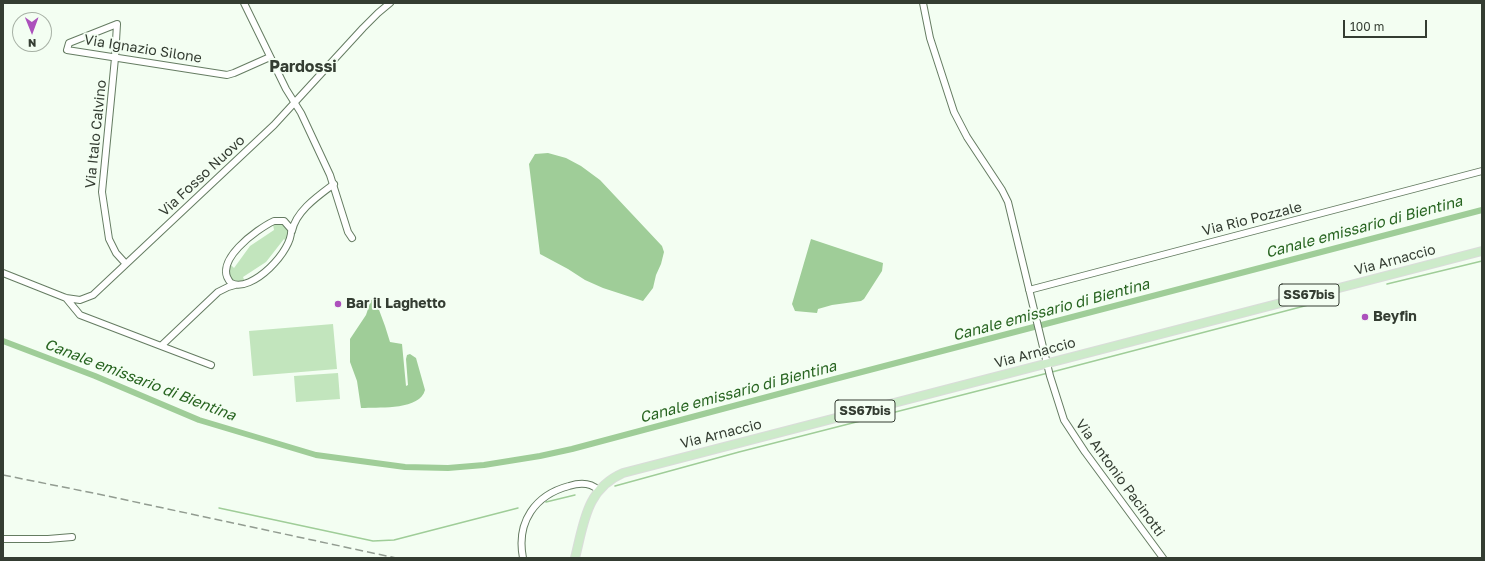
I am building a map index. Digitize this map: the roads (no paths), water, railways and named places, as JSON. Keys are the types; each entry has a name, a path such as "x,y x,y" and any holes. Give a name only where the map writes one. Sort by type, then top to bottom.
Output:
{"main road":[{"name":"Via Arnaccio","path":"575,558 587,510 598,490 614,478 632,471 1049,370 1482,251"}],"street":[{"path":"244,3 286,90 307,126 334,184 348,232 352,238"},
{"name":"Via Fosso Nuovo","path":"80,300 93,295 274,125 295,104 363,28 390,3"},
{"name":"Via Antonio Pacinotti","path":"923,3 930,38 954,112 967,138 1000,187 1008,202 1049,370 1062,414 1072,434 1163,558"},
{"name":"Via Ignazio Silone","path":"117,24 69,43 67,50 226,75 270,57"},
{"name":"Via Italo Calvino","path":"117,24 116,58 102,192 109,239 116,253 126,264"},
{"name":"Via Rio Pozzale","path":"1029,290 1482,171"},
{"path":"218,292 228,287 251,281 271,266 287,247 294,222 300,214 334,184"},
{"path":"235,285 229,282 226,267 230,259 246,240 269,223 274,221 284,221 300,214"},
{"path":"284,221 289,225 291,233"},
{"path":"3,273 66,298 80,300 80,315"},
{"path":"161,346 218,292 226,273"},
{"path":"66,298 80,315 211,365"},
{"path":"523,558 521,544 523,528 530,514 541,500 548,494 559,489 576,485 589,484 598,490"},
{"path":"3,539 48,539 72,537"}],"waterway":[{"name":"Canale emissario di Bientina","path":"3,341 95,376 199,420 316,455 405,467 448,468 484,465 572,449 1482,210"},
{"path":"1387,284 1482,261"},
{"path":"1052,372 1335,298"},
{"path":"615,486 739,452 1048,373"},
{"path":"546,502 575,495"},
{"path":"219,508 373,541 394,540 518,508"}],"railway":[{"path":"3,475 396,558"}],"place":[{"name":"Bar il Laghetto","path":"338,304"},
{"name":"Beyfin","path":"1365,317"}],"district":[{"name":"Pardossi","path":"303,67"}]}
